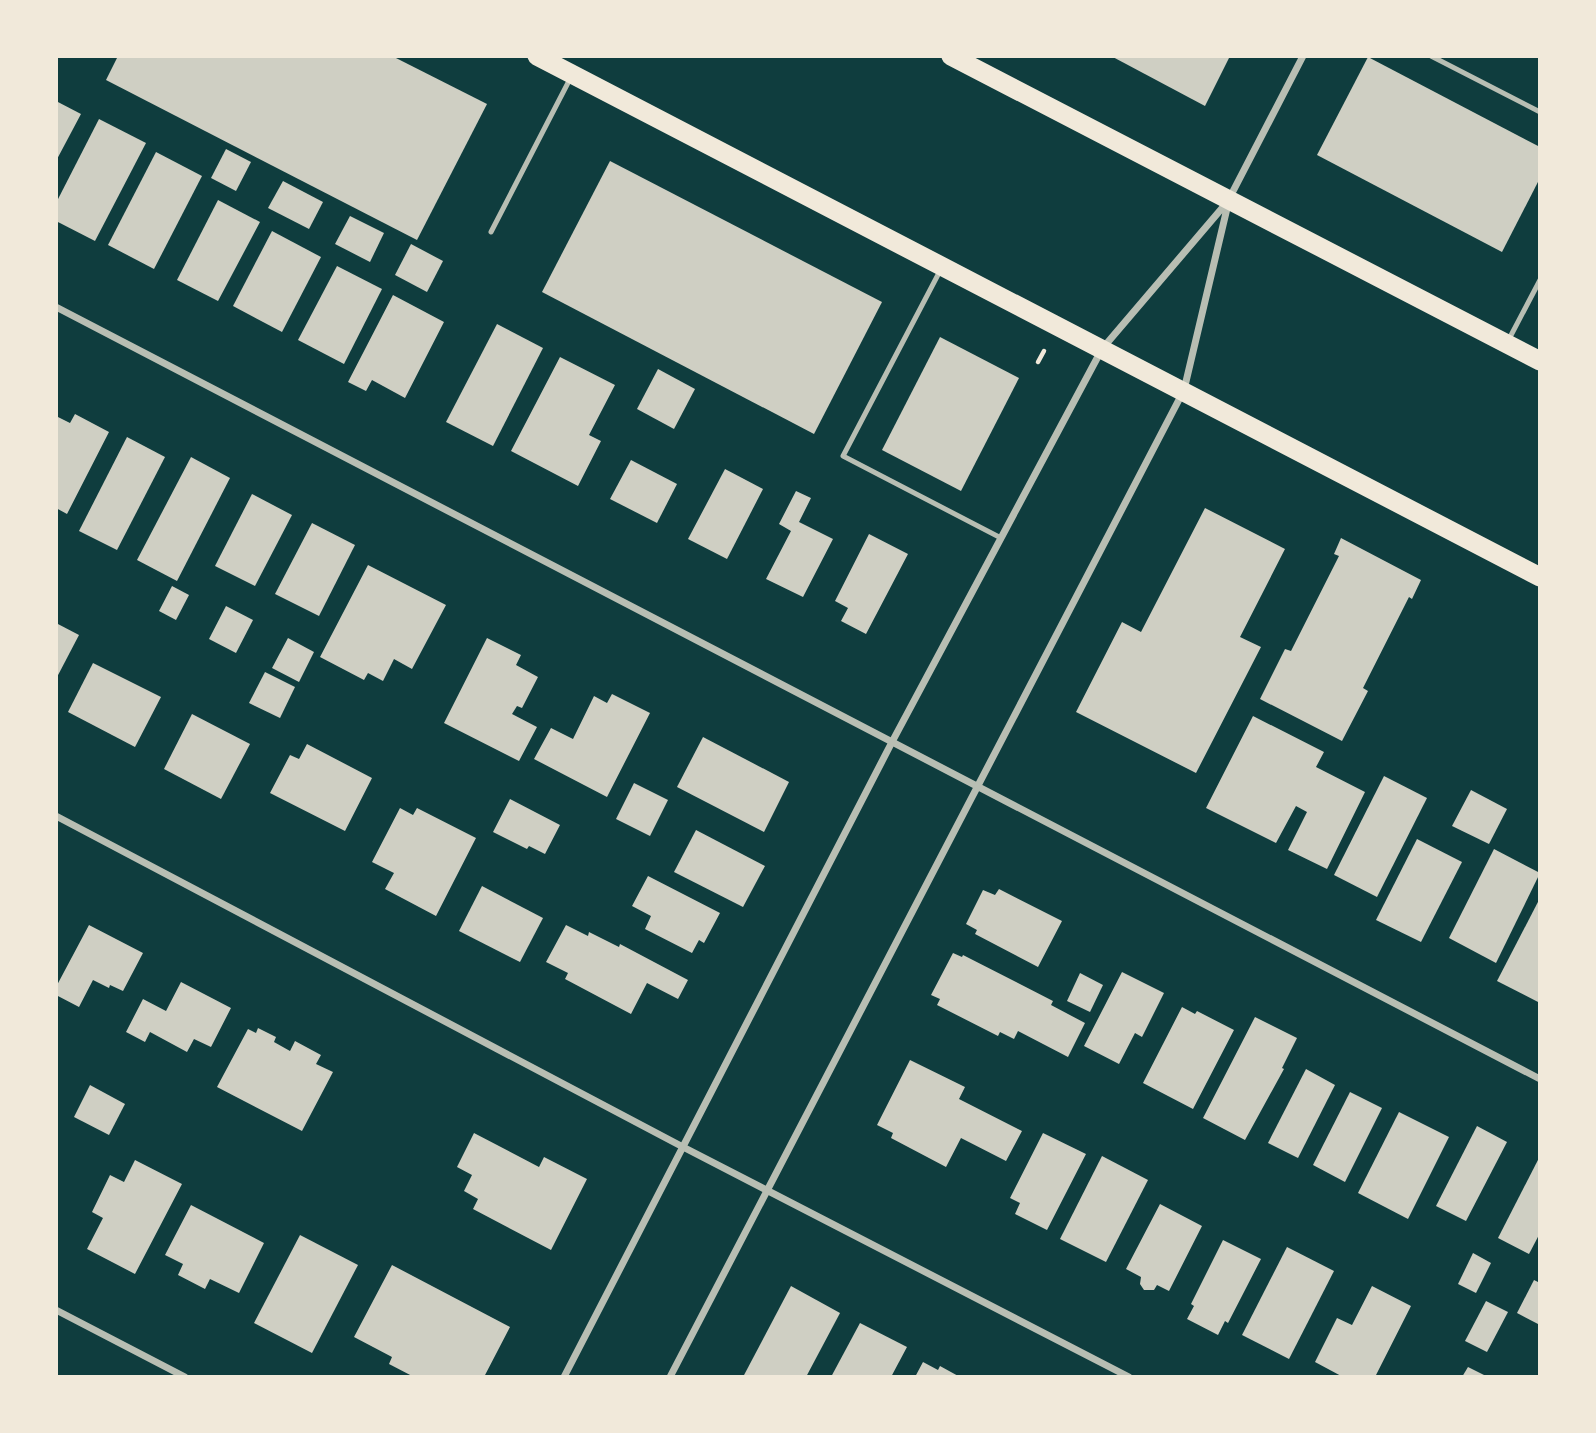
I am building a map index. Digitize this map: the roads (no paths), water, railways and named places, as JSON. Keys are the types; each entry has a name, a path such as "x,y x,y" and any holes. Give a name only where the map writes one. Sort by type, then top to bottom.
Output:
{"highway":[{"path":"537,56 1540,577"},
{"path":"951,56 1540,361"}],"street":[{"path":"564,1377 892,742 1101,349 1229,200 1303,56"},
{"path":"670,1377 1184,390 1229,200"},
{"path":"56,307 1540,1079"},
{"path":"56,816 683,1147 1129,1377"},
{"path":"56,1310 185,1377"}],"lane":[{"path":"1431,56 1540,112"},
{"path":"491,232 573,75"},
{"path":"942,266 843,456 1001,538"},
{"path":"1507,344 1540,280"}]}
